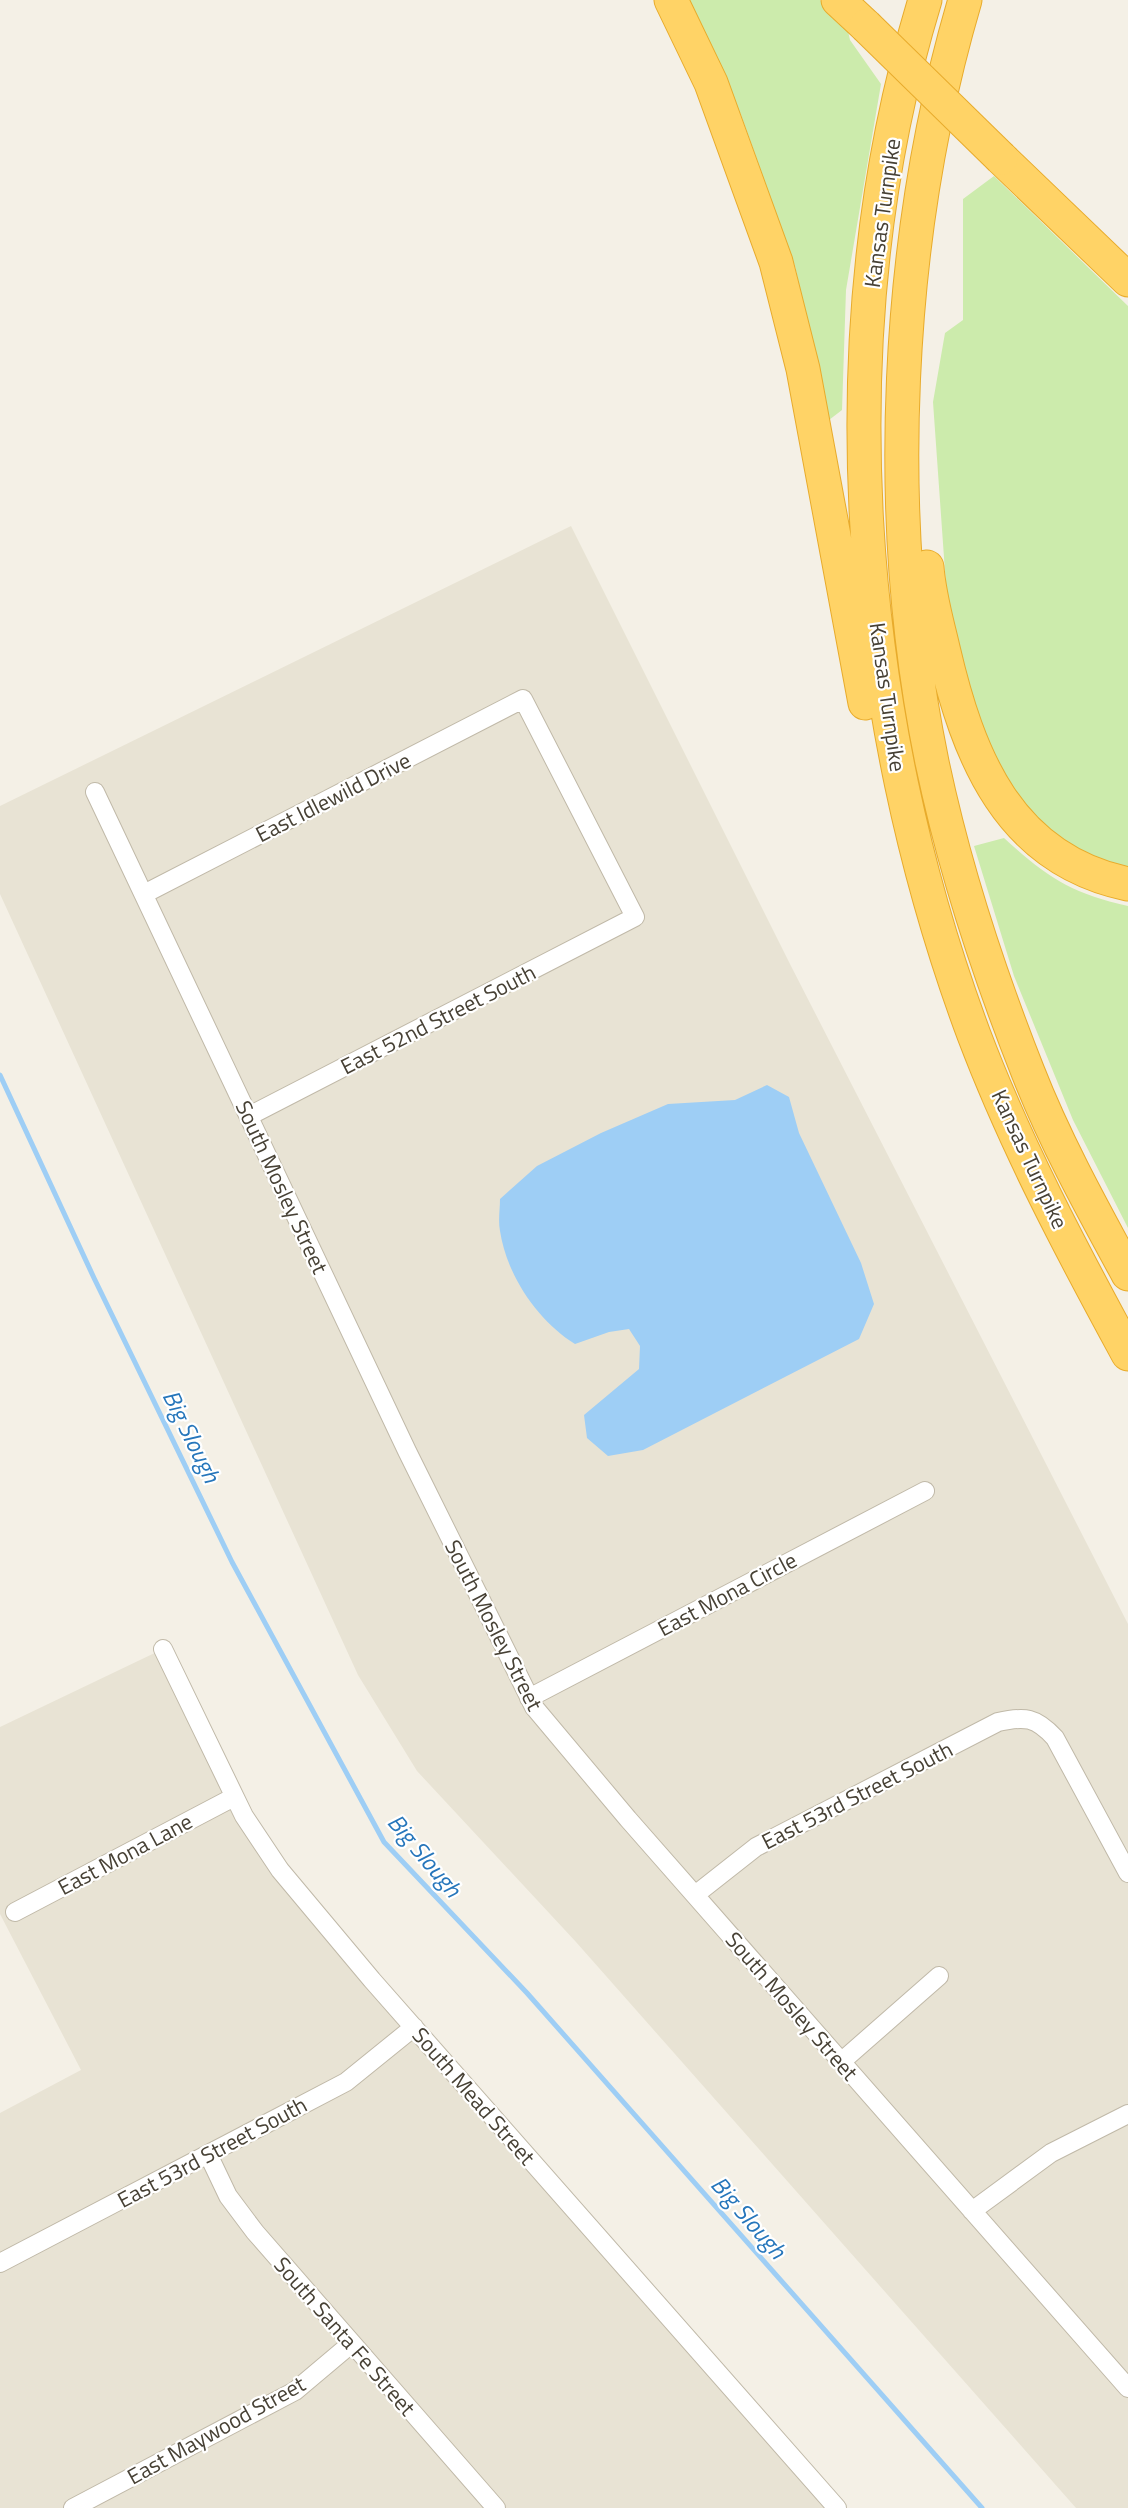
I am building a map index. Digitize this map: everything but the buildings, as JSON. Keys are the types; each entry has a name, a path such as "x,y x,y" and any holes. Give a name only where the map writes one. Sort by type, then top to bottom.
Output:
{"highway":[{"path":"671,0 711,83 776,262 803,369 877,768 928,894"},
{"name":"Kansas Turnpike","path":"925,0 898,110 884,185 867,339 865,441 872,584 883,679 907,814 928,894 975,1036 1028,1161 1128,1354"},
{"name":"Kansas Turnpike","path":"965,0 922,181 908,309 903,394 902,492 914,634 932,758 967,897 1017,1044 1058,1139 1128,1274"},
{"path":"858,9 1003,148 1128,260"},
{"path":"1003,148 1128,280"},
{"path":"922,181 927,216 920,322 919,459 927,579 958,704 989,783 1019,824 1042,847 1071,865 1094,876 1128,885"}],"street":[{"name":"East Idlewild Drive","path":"144,894 523,699 635,917 628,921"},
{"name":"South Mosley Street","path":"95,792 407,1451 529,1698 542,1719 1128,2386"},
{"name":"East 52nd Street South","path":"249,1116 628,921"},
{"name":"East Mona Circle","path":"529,1698 925,1491"},
{"name":"South Mead Street","path":"163,1649 234,1797 280,1870 414,2027 837,2508"},
{"name":"East 53rd Street South","path":"695,1895 756,1847 998,1722 1023,1718 1042,1724 1055,1738 1128,1873"},
{"name":"East Mona Lane","path":"15,1912 234,1797"},
{"path":"841,2062 939,1976"},
{"name":"East 53rd Street South","path":"0,2263 346,2082 414,2027"},
{"path":"972,2211 1051,2153 1128,2114"},
{"name":"South Santa Fe Street","path":"208,2154 228,2196 250,2225 496,2508"},
{"name":"East Maywood Street","path":"73,2508 295,2391 352,2343"}],"shaded area":[{"path":"571,526 791,966 1128,1624 1128,2508 1076,2508 576,1942 417,1771 358,1675 0,894 0,806"},
{"path":"163,1649 281,1870 837,2508 0,2508 0,2113 81,2070 0,1914 0,1727"}],"green space":[{"path":"689,0 820,0 847,27 850,40 881,84 846,290 842,410 829,420 795,266 741,115"},
{"path":"994,176 1128,306 1128,870 1055,842 1013,793 972,719 948,614 933,402 945,333 963,320 963,199"},
{"path":"1004,838 1060,882 1090,895 1128,906 1128,1228 1073,1120 1014,976 974,846"}],"water":[{"path":"767,1085 789,1097 799,1133 861,1263 874,1304 859,1339 643,1450 608,1456 587,1438 584,1415 639,1369 640,1346 629,1329 609,1332 575,1344 549,1323 526,1296 509,1264 499,1227 500,1199 537,1166 601,1133 668,1104 735,1100"}],"waterway":[{"name":"Big Slough","path":"0,1075 94,1278 232,1562 384,1842 527,1993 982,2508"}]}
